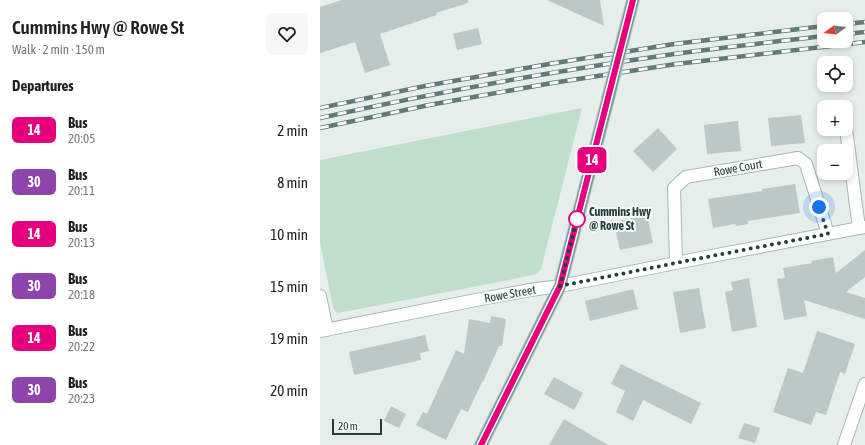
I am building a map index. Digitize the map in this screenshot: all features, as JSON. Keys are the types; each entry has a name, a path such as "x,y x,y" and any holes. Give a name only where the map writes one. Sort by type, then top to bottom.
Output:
{"main road":[{"path":"481,445 560,286 633,0"}],"street":[{"path":"847,136 862,227"},
{"name":"Rowe Court","path":"676,263 674,188 686,177 798,158 806,164 828,234"},
{"name":"Rowe Street","path":"324,330 862,227"},
{"path":"320,296 324,330"},
{"path":"844,445 865,384"}],"green space":[{"path":"582,108 541,269 536,274 338,313 335,311 333,308 320,242 320,160"}],"building":[{"path":"342,0 468,0 468,3 436,13 437,15 380,34 390,65 365,73 355,42 320,53 320,7"},
{"path":"547,0 600,0 604,26"},
{"path":"478,28 482,44 457,50 453,34"},
{"path":"801,115 805,143 771,146 768,118"},
{"path":"738,121 741,151 707,154 704,125"},
{"path":"658,128 677,149 653,172 633,151"},
{"path":"795,184 800,213 748,221 748,224 736,226 735,224 713,228 708,199 762,191 762,189"},
{"path":"647,215 653,243 620,250 614,222"},
{"path":"865,250 865,277 846,292 865,298 865,319 804,300 807,316 784,320 777,279 785,278 783,268 812,263 811,261 833,257 836,273"},
{"path":"749,278 757,327 732,332 725,292 733,290 731,282"},
{"path":"699,288 706,328 680,333 673,292"},
{"path":"633,289 638,309 590,321 585,301"},
{"path":"491,316 506,319 502,346 499,346 468,412 461,409 446,440 416,425 423,412 427,414 456,350 464,354 469,319 490,323"},
{"path":"817,331 855,344 845,374 840,372 826,415 816,412 811,425 773,412 788,368 803,373"},
{"path":"425,335 429,351 420,353 421,360 354,375 349,352"},
{"path":"621,364 701,403 691,424 643,400 633,421 616,412 625,391 611,384"},
{"path":"554,377 583,393 574,410 544,394"},
{"path":"391,406 406,414 399,428 384,421"},
{"path":"564,419 608,445 549,445"},
{"path":"744,423 760,428 755,443 738,438"}],"railway":[{"path":"853,23 865,22"},
{"path":"320,108 425,86 549,64 674,44 817,27"},
{"path":"853,33 865,32"},
{"path":"320,118 452,91 585,68 693,51 817,37"},
{"path":"320,128 429,105 552,83 676,64 865,42"}],"bus line":[{"name":"14","path":"481,445 560,286 633,0"}],"place":[{"name":"Cummins Hwy @ Rowe St","path":"577,219"}],"route":[{"path":"577,219 578,214 560,286 828,234 819,207"}]}
